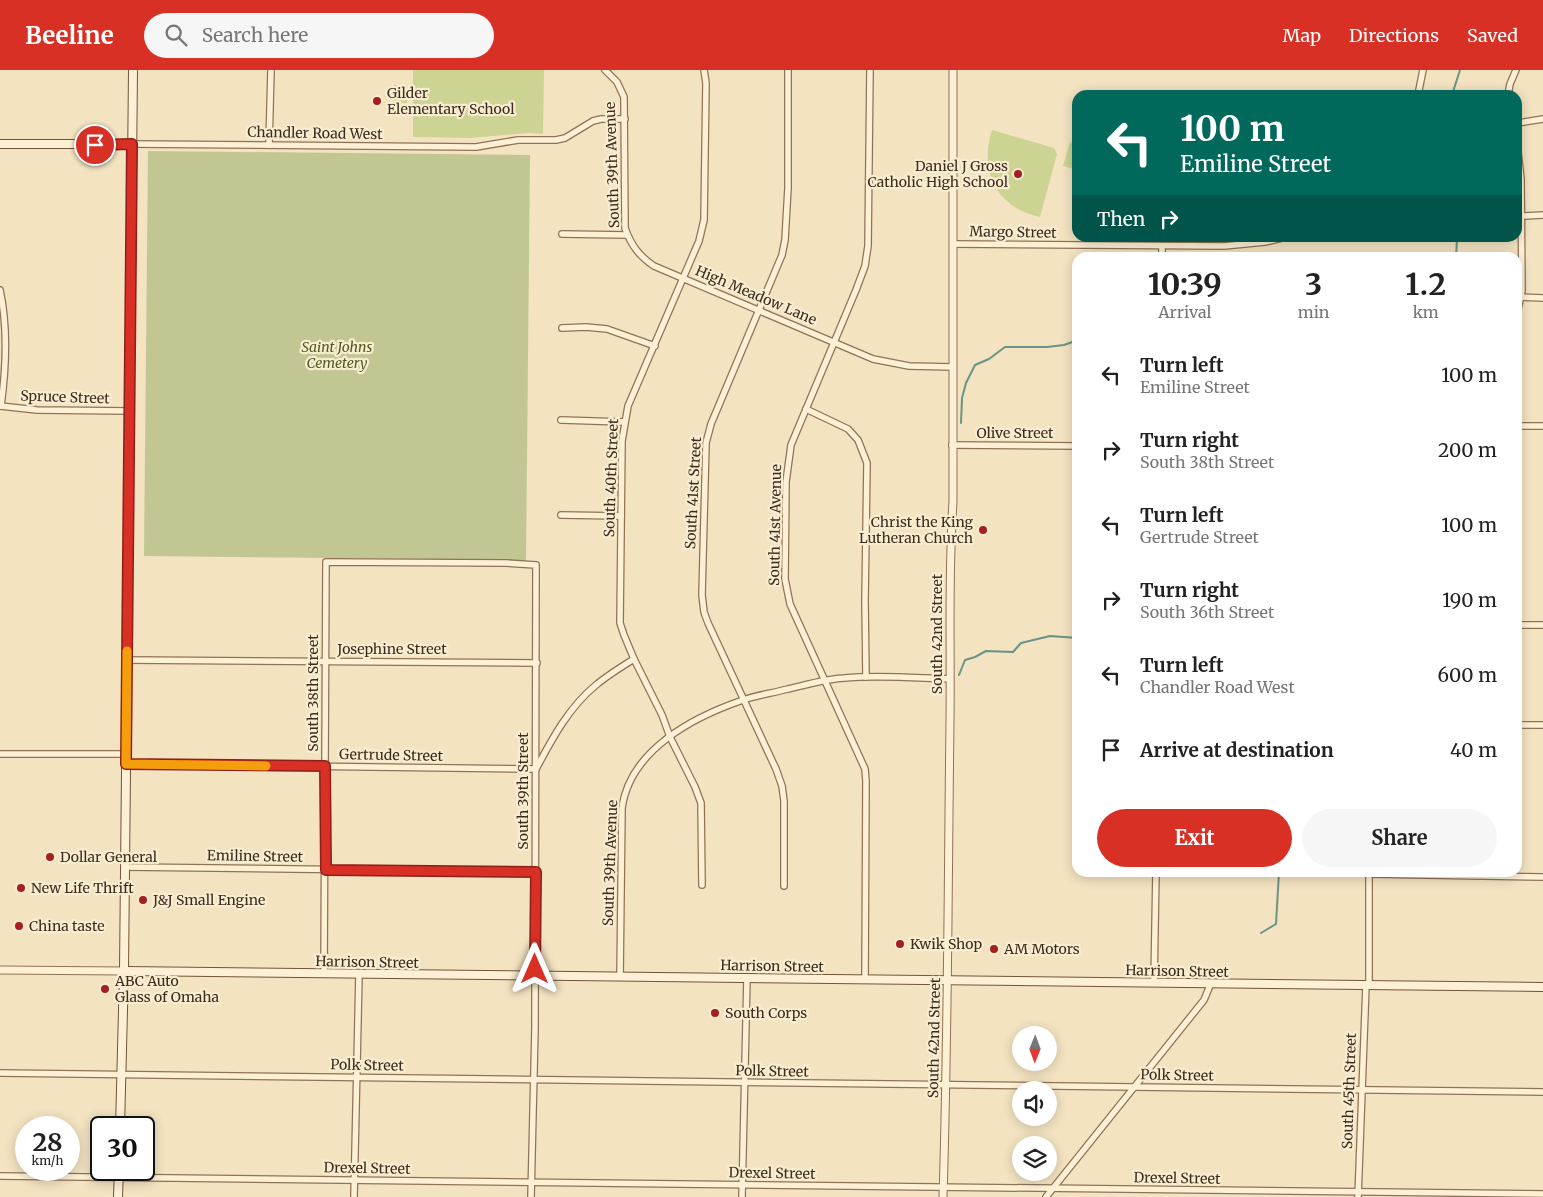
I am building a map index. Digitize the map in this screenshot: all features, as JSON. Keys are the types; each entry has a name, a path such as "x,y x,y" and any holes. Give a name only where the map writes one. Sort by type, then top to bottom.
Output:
{"main road":[{"path":"120,1116 124,971 133,70"},
{"name":"Chandler Road West","path":"0,144 132,144"},
{"name":"Harrison Street","path":"124,971 1543,987"},
{"path":"118,1197 119,1181"}],"street":[{"path":"269,145 271,70"},
{"name":"South 39th Avenue","path":"605,70 617,82 624,97 624,217 627,235"},
{"name":"South 40th Street","path":"702,885 701,803 670,737 662,715 634,660 620,623 624,422 628,406 699,242 704,220 706,83 704,70"},
{"name":"South 41st Street","path":"784,886 784,801 782,786 745,699 720,650 704,612 702,595 706,443 711,424 782,255 785,240 788,188 788,70"},
{"name":"South 41st Avenue","path":"865,980 865,769 790,604 785,579 786,482 791,445 865,266 868,246 870,70"},
{"name":"South 42nd Street","path":"943,1197 950,679 949,555 953,502 953,70"},
{"path":"1419,90 1423,70"},
{"path":"1509,90 1516,70"},
{"name":"Chandler Road West","path":"132,144 476,147 518,140 556,140 565,138 593,121 625,119"},
{"path":"1522,122 1543,119"},
{"path":"1522,216 1543,215"},
{"path":"562,234 627,235"},
{"name":"High Meadow Lane","path":"627,235 632,246 644,259 654,266 873,358 893,364 909,366 953,366"},
{"path":"1159,242 1161,252"},
{"name":"Margo Street","path":"952,244 1224,246 1265,242"},
{"path":"0,290 5,329 1,406"},
{"path":"1522,297 1543,298"},
{"path":"562,328 607,328 655,346"},
{"name":"Spruce Street","path":"1,406 37,410 129,412"},
{"path":"806,409 848,429 858,440 867,462 866,677"},
{"path":"561,420 624,422"},
{"path":"1522,426 1543,426"},
{"name":"Olive Street","path":"952,445 1072,446"},
{"path":"561,515 621,516"},
{"name":"South 38th Street","path":"324,974 326,562 506,563 536,565"},
{"name":"South 39th Street","path":"531,1197 536,872 536,565"},
{"path":"1522,625 1543,625"},
{"name":"Josephine Street","path":"127,660 537,663"},
{"path":"536,769 570,712 594,686 634,660"},
{"name":"South 39th Avenue","path":"620,977 621,819 623,797 627,786 642,761 670,737 710,713 745,699 826,680 866,677 950,679"},
{"path":"1522,725 1543,725"},
{"path":"0,754 126,754"},
{"name":"Gertrude Street","path":"126,764 536,769"},
{"name":"Emiline Street","path":"124,867 536,872"},
{"path":"1154,983 1156,877"},
{"name":"South 45th Street","path":"1358,1195 1367,985 1369,877"},
{"path":"1522,877 1543,877"},
{"name":"Harrison Street","path":"0,970 124,971"},
{"path":"354,1197 359,974"},
{"path":"742,1197 747,978"},
{"path":"1046,1197 1204,1000 1211,983"},
{"name":"Polk Street","path":"0,1073 1543,1092"},
{"name":"Drexel Street","path":"0,1176 90,1174"},
{"name":"Drexel Street","path":"155,1175 354,1180 1358,1195 1543,1194"}],"green space":[{"path":"413,70 544,70 543,134 529,133 470,138 413,137"},
{"path":"394,85 407,85 407,103 394,103"},
{"path":"992,130 1054,148 1057,154 1040,217 1012,205 1002,196 995,185 990,173 988,159"},
{"path":"1070,142 1072,143 1072,169 1063,166"},
{"name":"Saint Johns Cemetery","path":"148,151 530,155 526,560 144,556"}],"waterway":[{"path":"1454,90 1460,70"},
{"path":"1456,252 1457,242"},
{"path":"961,423 962,398 966,383 975,365 989,359 1005,347 1047,347 1072,342"},
{"path":"959,675 965,660 986,651 1013,652 1021,643 1050,636 1072,638"},
{"path":"1261,933 1276,924 1279,877"}],"slow traffic":[{"path":"127,651 126,764 266,766"}],"place":[{"name":"Gilder Elementary School","path":"377,101"},
{"name":"Daniel J Gross Catholic High School","path":"1018,174"},
{"name":"Christ the King Lutheran Church","path":"983,530"},
{"name":"Dollar General","path":"50,857"},
{"name":"New Life Thrift","path":"21,888"},
{"name":"J&J Small Engine","path":"143,900"},
{"name":"China taste","path":"19,926"},
{"name":"Kwik Shop","path":"900,944"},
{"name":"AM Motors","path":"994,949"},
{"name":"ABC Auto Glass of Omaha","path":"105,989"},
{"name":"South Corps","path":"715,1013"}],"route":[{"path":"95,145 132,144 126,764 325,766 326,870 536,872 535,969"}]}
